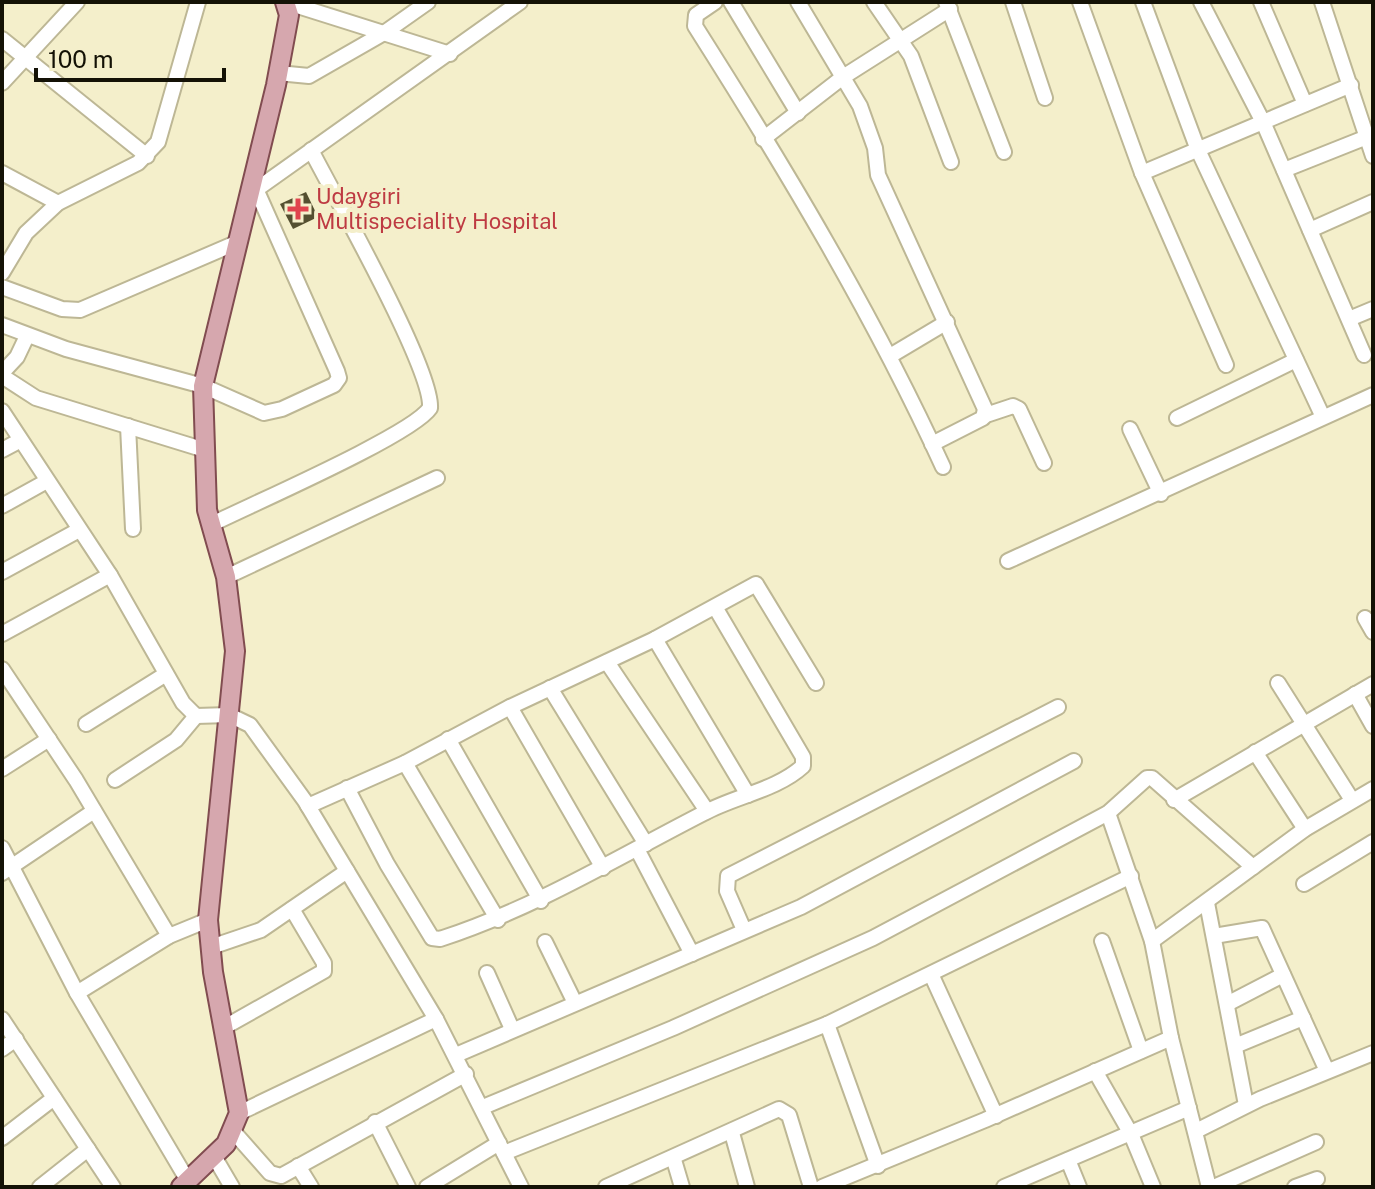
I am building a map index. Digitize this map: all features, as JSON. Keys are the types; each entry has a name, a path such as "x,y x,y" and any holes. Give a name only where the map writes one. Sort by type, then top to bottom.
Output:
{"main road":[{"path":"185,1184 215,1158 236,1122 208,920 235,651 226,577 210,525 203,386 236,243 252,192 278,73 289,15 285,2"}],"street":[{"path":"2,83 77,2"},
{"path":"2,273 26,233 58,203 147,156 163,132 198,2"},
{"path":"285,2 450,54"},
{"path":"278,73 309,76 384,33 428,2"},
{"path":"2,325 27,336 203,386 264,413 273,412 334,385 339,378 252,192 520,2"},
{"path":"715,2 696,15 695,26 890,356 943,467"},
{"path":"731,2 798,113"},
{"path":"798,2 860,106 875,148 878,175 947,322 986,415"},
{"path":"874,2 900,37 919,76 951,162"},
{"path":"1013,2 1045,98"},
{"path":"1080,2 1142,173 1226,365"},
{"path":"1143,2 1198,150 1322,415"},
{"path":"1201,2 1263,122 1364,355"},
{"path":"1261,2 1305,104"},
{"path":"1322,2 1373,156"},
{"path":"763,139 843,77 948,5 1004,152"},
{"path":"2,39 147,156"},
{"path":"1142,173 1351,85"},
{"path":"1284,170 1367,137"},
{"path":"210,525 383,440 424,417 430,408 424,378 406,338 311,150"},
{"path":"2,173 58,203"},
{"path":"1310,230 1373,202"},
{"path":"2,287 62,309 80,310 236,243"},
{"path":"1349,319 1373,309"},
{"path":"890,356 947,322"},
{"path":"27,336 17,357 2,374 36,398 205,450"},
{"path":"1177,418 1296,360"},
{"path":"1008,561 1161,494 1322,415 1373,395"},
{"path":"932,444 986,415 1013,406 1019,409 1044,463"},
{"path":"2,411 110,575 183,703 196,716 229,715 244,720 255,730 308,806 436,1019 521,1187"},
{"path":"128,426 133,529"},
{"path":"1130,429 1161,494"},
{"path":"2,450 19,441"},
{"path":"226,577 437,478"},
{"path":"2,506 47,481"},
{"path":"2,572 79,530"},
{"path":"2,634 110,575"},
{"path":"308,806 405,763 510,707 655,639 753,585 759,585 816,683"},
{"path":"347,788 387,864 432,938 440,939 498,920 541,901 707,811 800,769 803,757 715,607"},
{"path":"1365,618 1373,632"},
{"path":"655,639 748,795"},
{"path":"607,662 707,811"},
{"path":"2,669 49,739 169,936"},
{"path":"86,724 166,674"},
{"path":"1278,683 1352,800"},
{"path":"1174,800 1373,684"},
{"path":"550,688 641,847 692,954"},
{"path":"1355,694 1371,717"},
{"path":"510,707 603,868"},
{"path":"744,930 727,891 728,876 1058,707"},
{"path":"115,780 176,740 196,716"},
{"path":"2,769 49,739"},
{"path":"448,739 541,901"},
{"path":"1255,752 1305,829"},
{"path":"456,1055 801,907 1074,761"},
{"path":"405,763 498,920"},
{"path":"483,1107 673,1028 873,938 1115,807 1147,778 1152,778 1253,867"},
{"path":"1152,941 1305,829 1373,789"},
{"path":"1115,807 1131,876 1152,941 1171,1038 1212,1187 1316,1142"},
{"path":"7,870 94,811"},
{"path":"1304,884 1373,842"},
{"path":"2,848 7,870 185,1184"},
{"path":"211,947 261,930 347,871"},
{"path":"427,1187 502,1148 827,1024 1131,876"},
{"path":"1217,894 1214,936 1246,1105"},
{"path":"223,1028 324,971 324,963 292,909"},
{"path":"77,993 169,936 208,920"},
{"path":"1214,936 1262,928 1327,1071"},
{"path":"1102,941 1141,1051"},
{"path":"545,942 575,1003"},
{"path":"487,973 512,1029"},
{"path":"931,974 996,1116"},
{"path":"1227,1004 1283,975"},
{"path":"1235,1046 1303,1018"},
{"path":"2,1019 113,1187"},
{"path":"436,1019 236,1122 270,1173 281,1176 466,1074"},
{"path":"827,1024 878,1166"},
{"path":"822,1187 996,1116 1171,1038"},
{"path":"2,1049 16,1039"},
{"path":"1196,1131 1246,1105 1373,1053"},
{"path":"1095,1071 1131,1134 1153,1187"},
{"path":"2,1138 54,1098"},
{"path":"1004,1187 1189,1108"},
{"path":"606,1187 784,1110 811,1187"},
{"path":"375,1122 408,1187"},
{"path":"732,1133 747,1187"},
{"path":"40,1187 88,1149"},
{"path":"215,1158 232,1187"},
{"path":"674,1160 682,1187"},
{"path":"1068,1160 1079,1187"},
{"path":"298,1166 311,1187"},
{"path":"1295,1187 1317,1179"}],"building":[{"path":"306,192 318,217 293,229 280,204"}],"place":[{"name":"Udaygiri Multispeciality Hospital","path":"298,209"}]}
